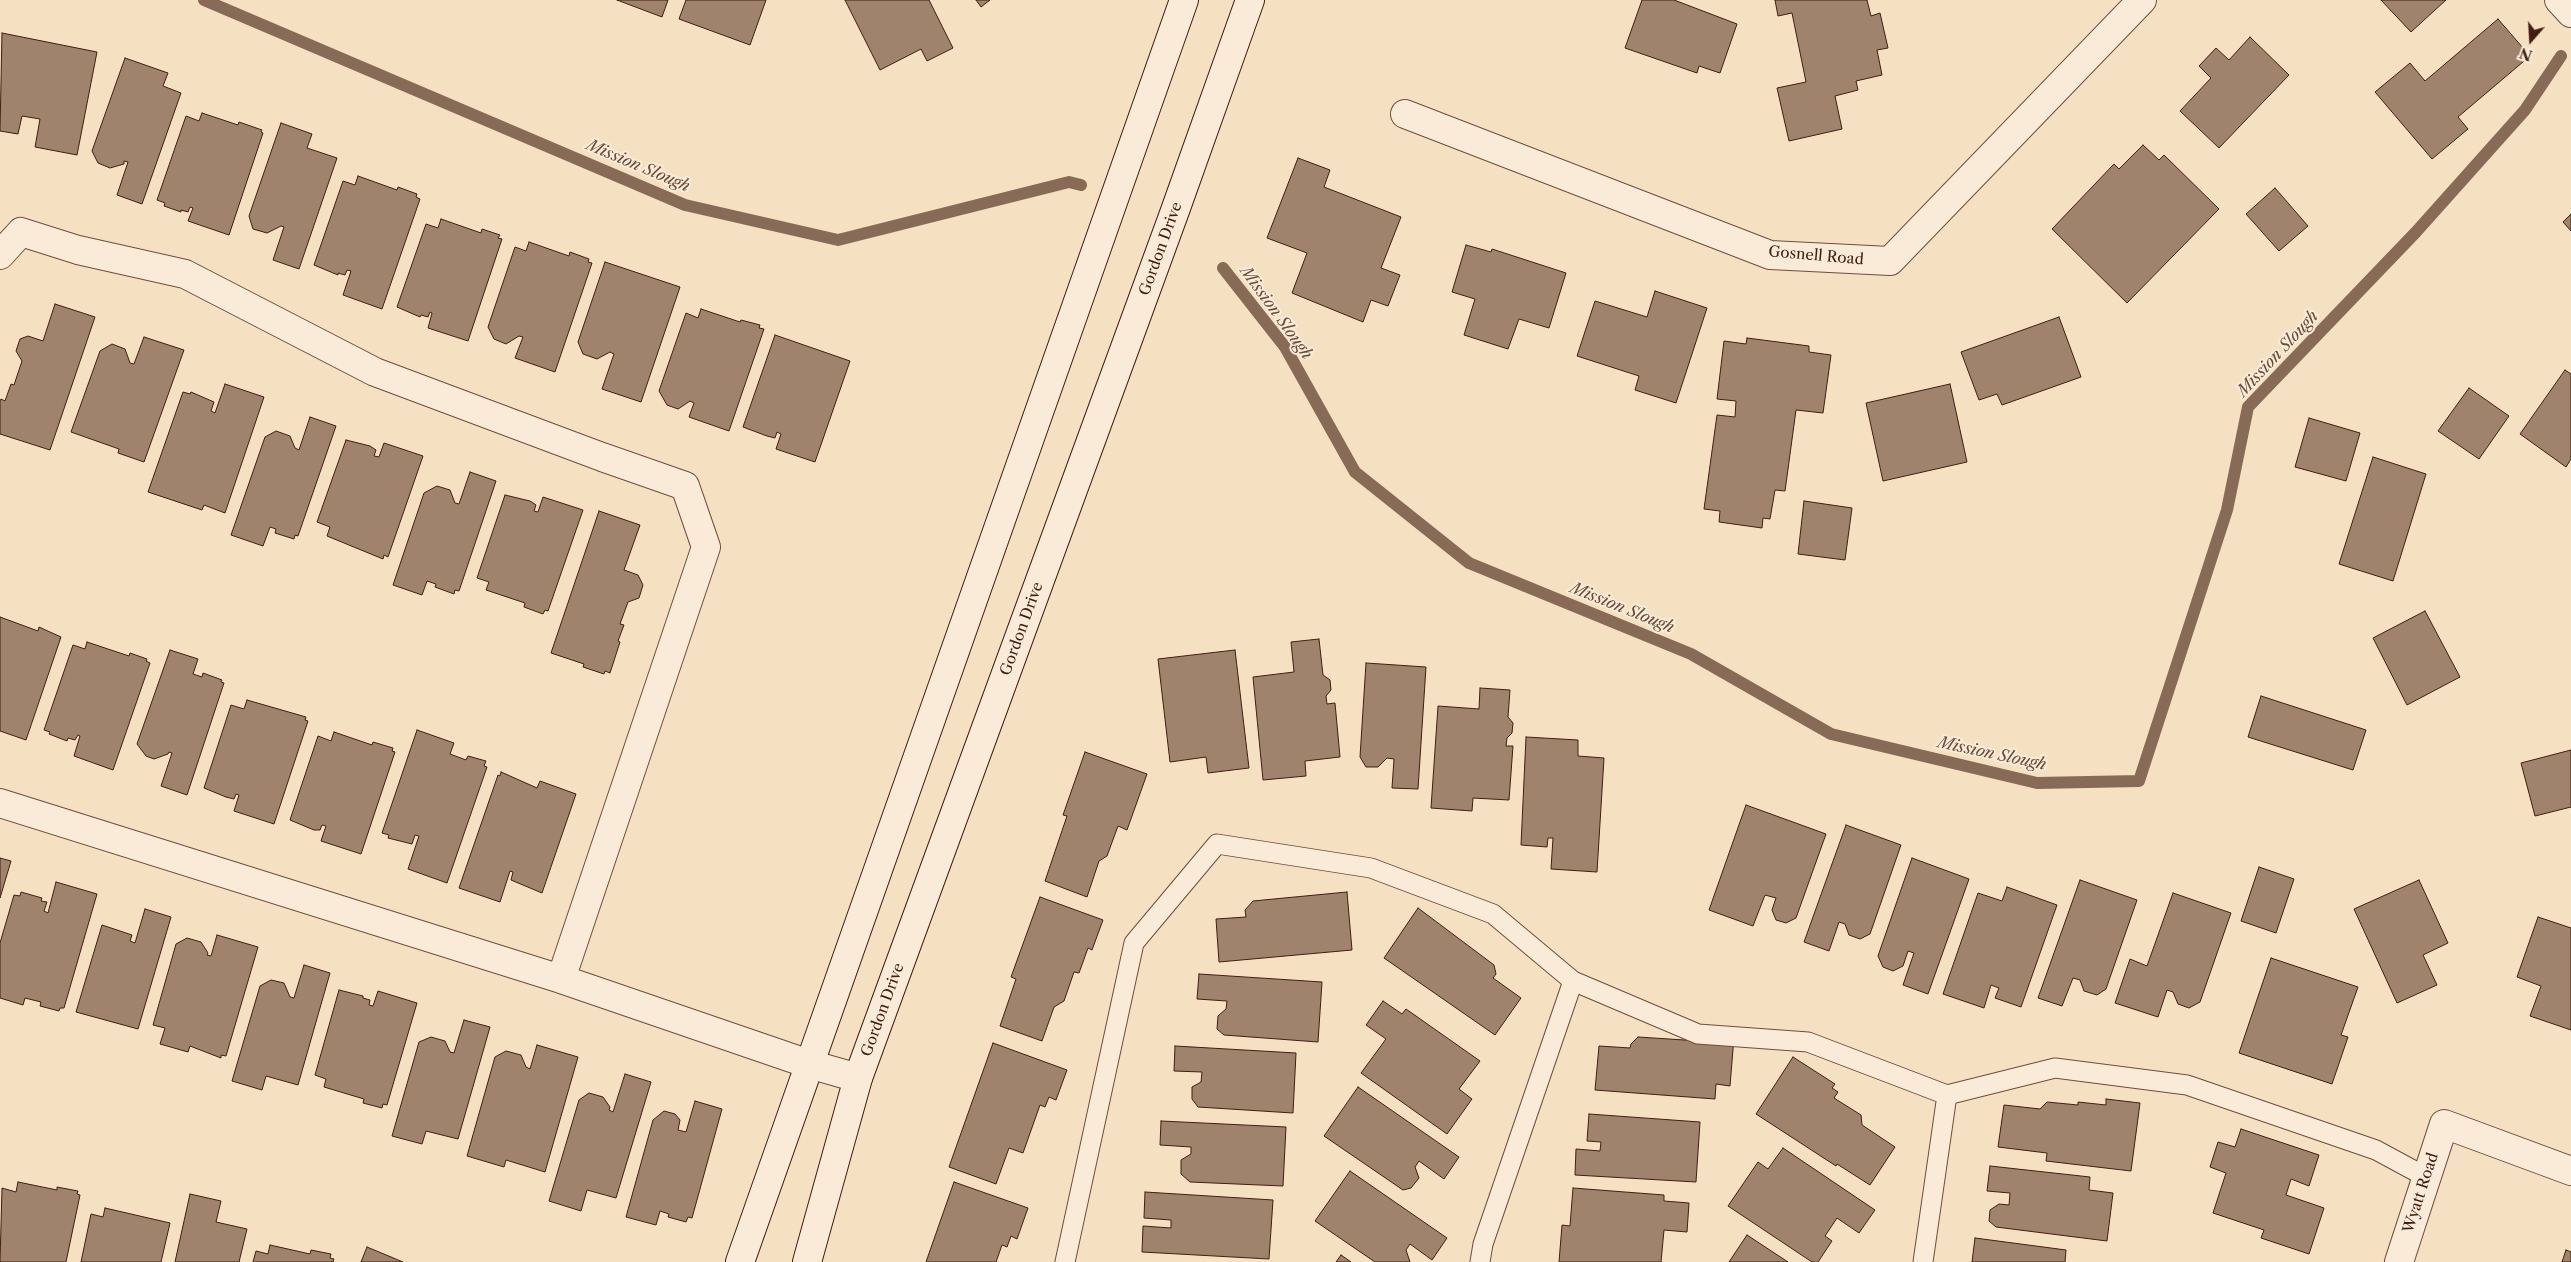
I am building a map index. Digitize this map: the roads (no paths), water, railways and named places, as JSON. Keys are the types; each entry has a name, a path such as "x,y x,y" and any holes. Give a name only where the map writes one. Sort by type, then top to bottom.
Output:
{"street":[{"path":"740,1262 1184,0"},
{"name":"Gordon Drive","path":"807,1262 858,1078 1176,208 1250,0"},
{"name":"Gosnell Road","path":"1405,114 1770,255 1890,261 2142,0"},
{"path":"2559,0 2571,14"},
{"path":"0,255 21,232 78,250 185,274 376,372 602,457 685,486 706,547 561,979"},
{"path":"0,803 561,979 809,1064 858,1078"},
{"name":"Wyatt Road","path":"2399,1262 2444,1124 2571,1171"}],"lane":[{"path":"1065,1262 1134,943 1218,844 1372,868 1493,914 1574,981 1698,1034 1808,1042 1947,1095 2055,1068 2187,1085 2376,1150 2426,1177"},
{"path":"1480,1262 1483,1244 1574,981"},
{"path":"1923,1262 1947,1095"}],"waterway":[{"name":"Mission Slough","path":"204,0 685,205 838,240 1069,182 1081,185"},
{"name":"Mission Slough","path":"1223,268 1285,347 1355,472 1469,563 1691,654 1831,734 2037,783 2139,781 2227,510 2248,407 2416,232 2525,110 2561,56"}]}
